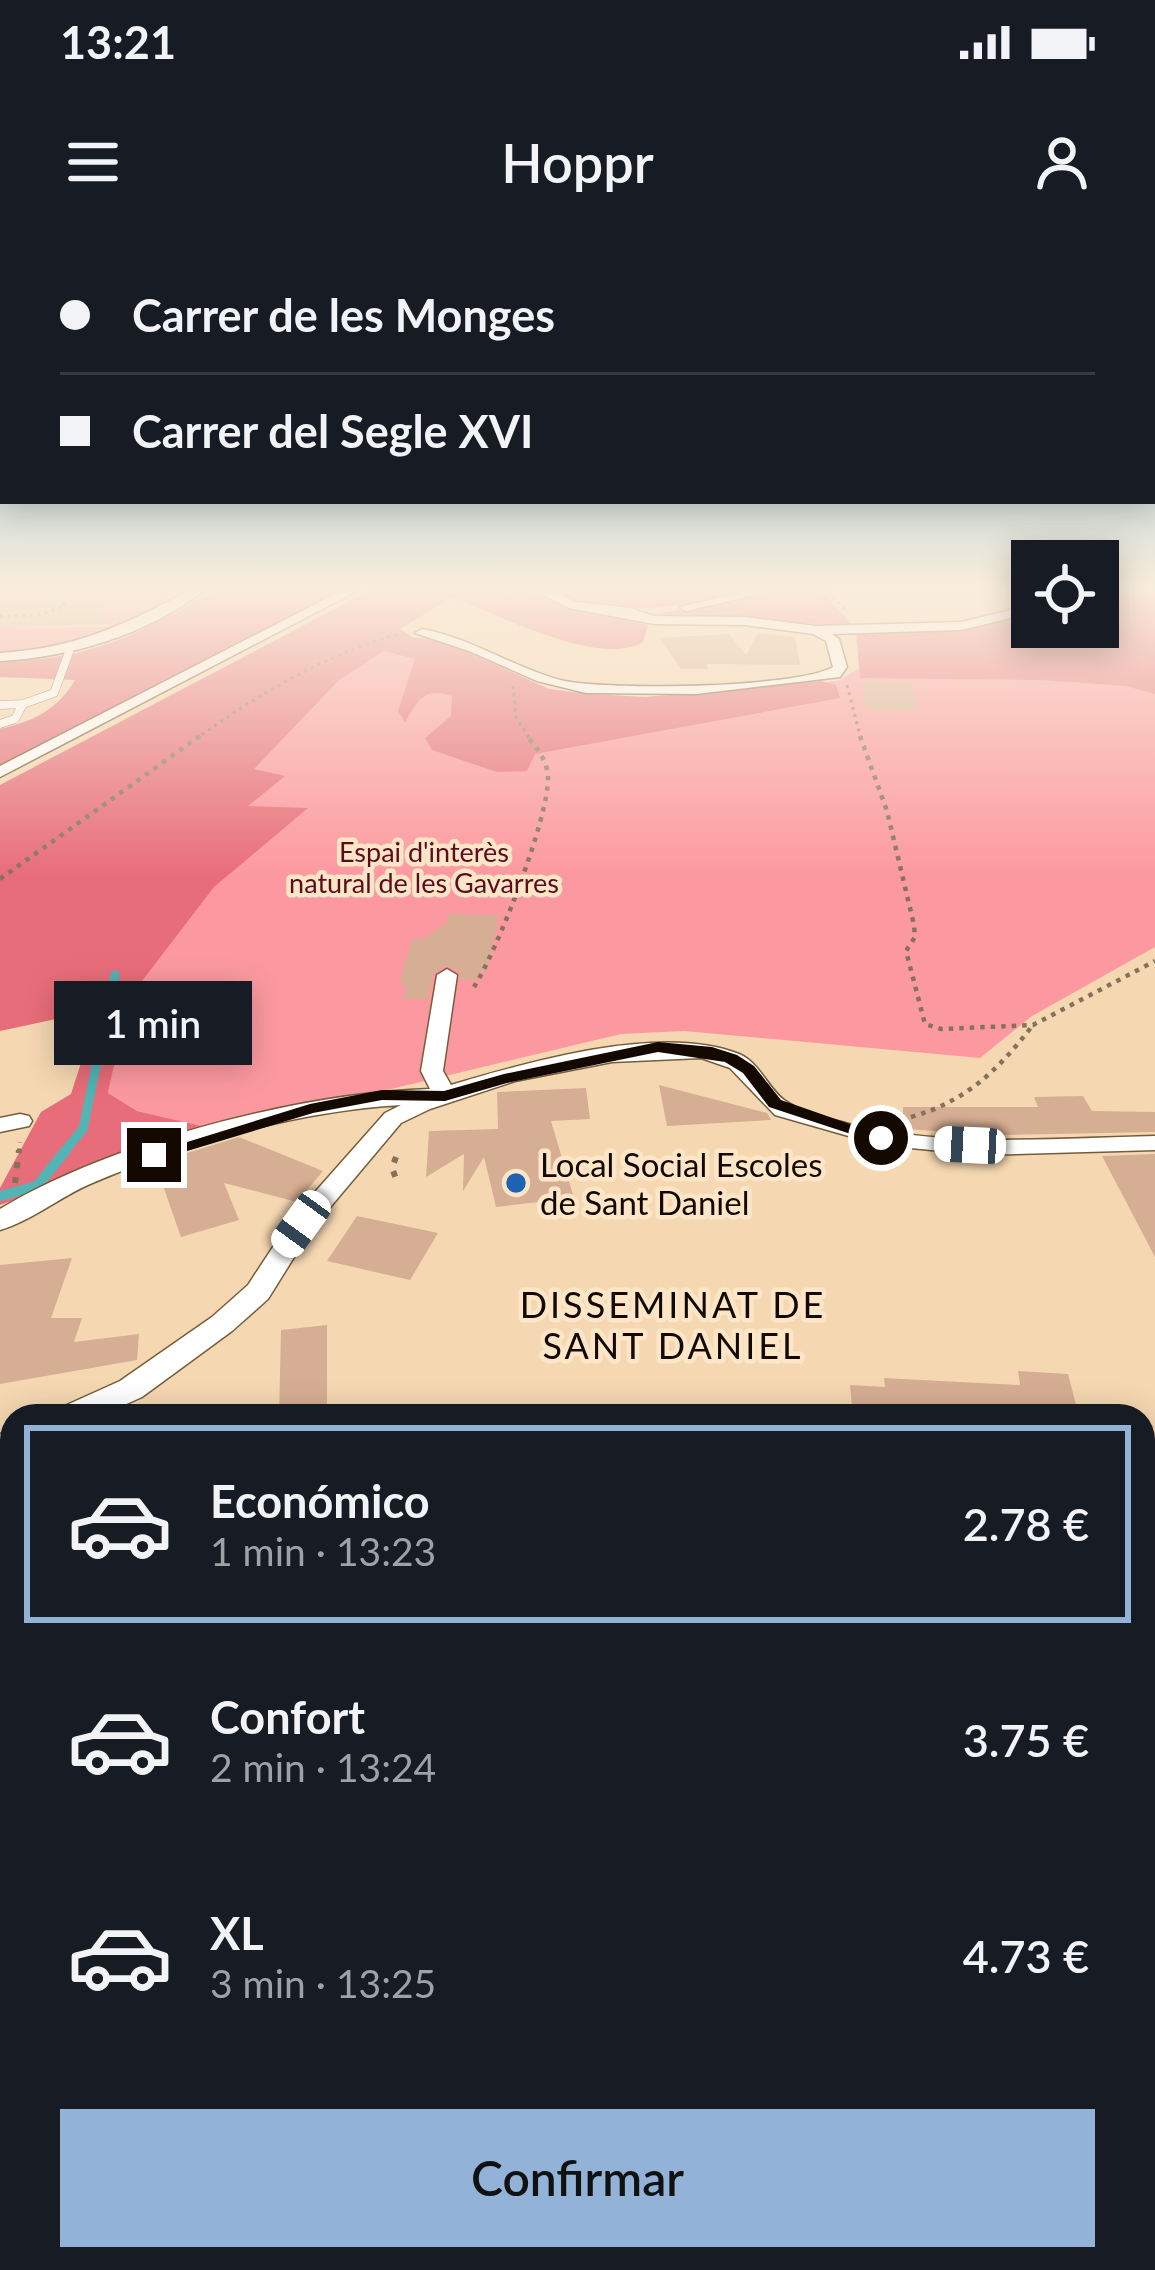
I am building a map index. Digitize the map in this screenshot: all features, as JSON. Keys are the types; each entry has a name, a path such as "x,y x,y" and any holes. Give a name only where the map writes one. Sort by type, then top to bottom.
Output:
{"street":[{"path":"0,772 167,686"},
{"path":"569,686 633,692 691,686"},
{"path":"445,986 432,1071 445,1096"},
{"path":"98,1404 131,1389 222,1324 258,1292 301,1224 393,1118 445,1096 625,1053 685,1048 731,1059 748,1069 775,1103 881,1138 970,1145 1155,1143"},
{"path":"0,1221 53,1190 310,1109 382,1095 445,1096"}],"lane":[{"path":"0,705 23,704 54,693 57,686"},
{"path":"0,724 15,719 23,704"}],"path":[{"path":"0,879 248,703 280,686"},
{"path":"445,986 466,993 483,981 549,784 541,748 516,718 512,686"},
{"path":"842,686 899,861 915,937 906,951 926,1024 940,1029 1034,1025"},
{"path":"848,1129 964,1100 999,1069 1034,1025 1155,961"},
{"path":"13,1128 15,1186"},
{"path":"398,1184 392,1168 403,1146"}],"green space":[{"name":"Espai d'interès natural de les Gavarres","path":"321,686 538,686 577,696 637,698 793,686 1155,686 1155,947 1032,1016 980,1058 684,1031 621,1034 219,1130 137,1111 108,1093 129,997 117,859"}],"shaded area":[{"path":"70,686 157,686 0,767 0,729 44,713"},
{"path":"189,686 334,686 254,769 285,776 248,806 308,808 214,887 129,998 108,1093 137,1111 219,1130 0,1205 0,1188 41,1112 71,1094 98,1010 0,1031 0,785"},
{"path":"406,686 542,686 646,697 769,686 836,686 840,698 535,754 527,771 497,772 432,750 425,738 451,716 452,696 423,697 405,722 398,711"},
{"path":"1122,686 1155,686 1155,694 1126,686"}],"building":[{"path":"863,686 912,686 919,711 867,710"},
{"path":"447,914 499,915 487,972 481,971 478,980 461,980 459,971 445,965 433,974 428,999 403,999 406,984 401,984 401,975 413,939 423,939 448,922"},
{"path":"659,1085 767,1113 771,1120 667,1126"},
{"path":"586,1088 590,1119 551,1121 574,1198 496,1207 484,1157 463,1191 464,1154 426,1177 429,1131 498,1129 497,1092"},
{"path":"1083,1096 1092,1111 1155,1112 1155,1132 1003,1135 903,1129 903,1107 1038,1107 1034,1097"},
{"path":"239,1137 323,1171 297,1202 224,1183 239,1220 181,1237 155,1163"},
{"path":"1155,1154 1155,1257 1102,1156"},
{"path":"357,1216 438,1233 410,1280 327,1261"},
{"path":"72,1258 51,1318 82,1318 74,1342 139,1334 137,1360 0,1384 0,1265"},
{"path":"327,1325 327,1404 279,1404 281,1330"},
{"path":"1018,1371 1068,1374 1076,1404 852,1404 850,1385 885,1387 884,1378 1020,1385"}],"waterway":[{"path":"63,1153 83,1129 115,975"},
{"path":"0,1196 37,1186 66,1150"}],"place":[{"name":"Local Social Escoles de Sant Daniel","path":"516,1183"}],"district":[{"name":"DISSEMINAT DE SANT DANIEL","path":"673,1324"}],"route":[{"path":"154,1155 310,1109 382,1095 445,1096 658,1047 712,1052 731,1059 748,1069 775,1103 790,1111 881,1138"}]}
